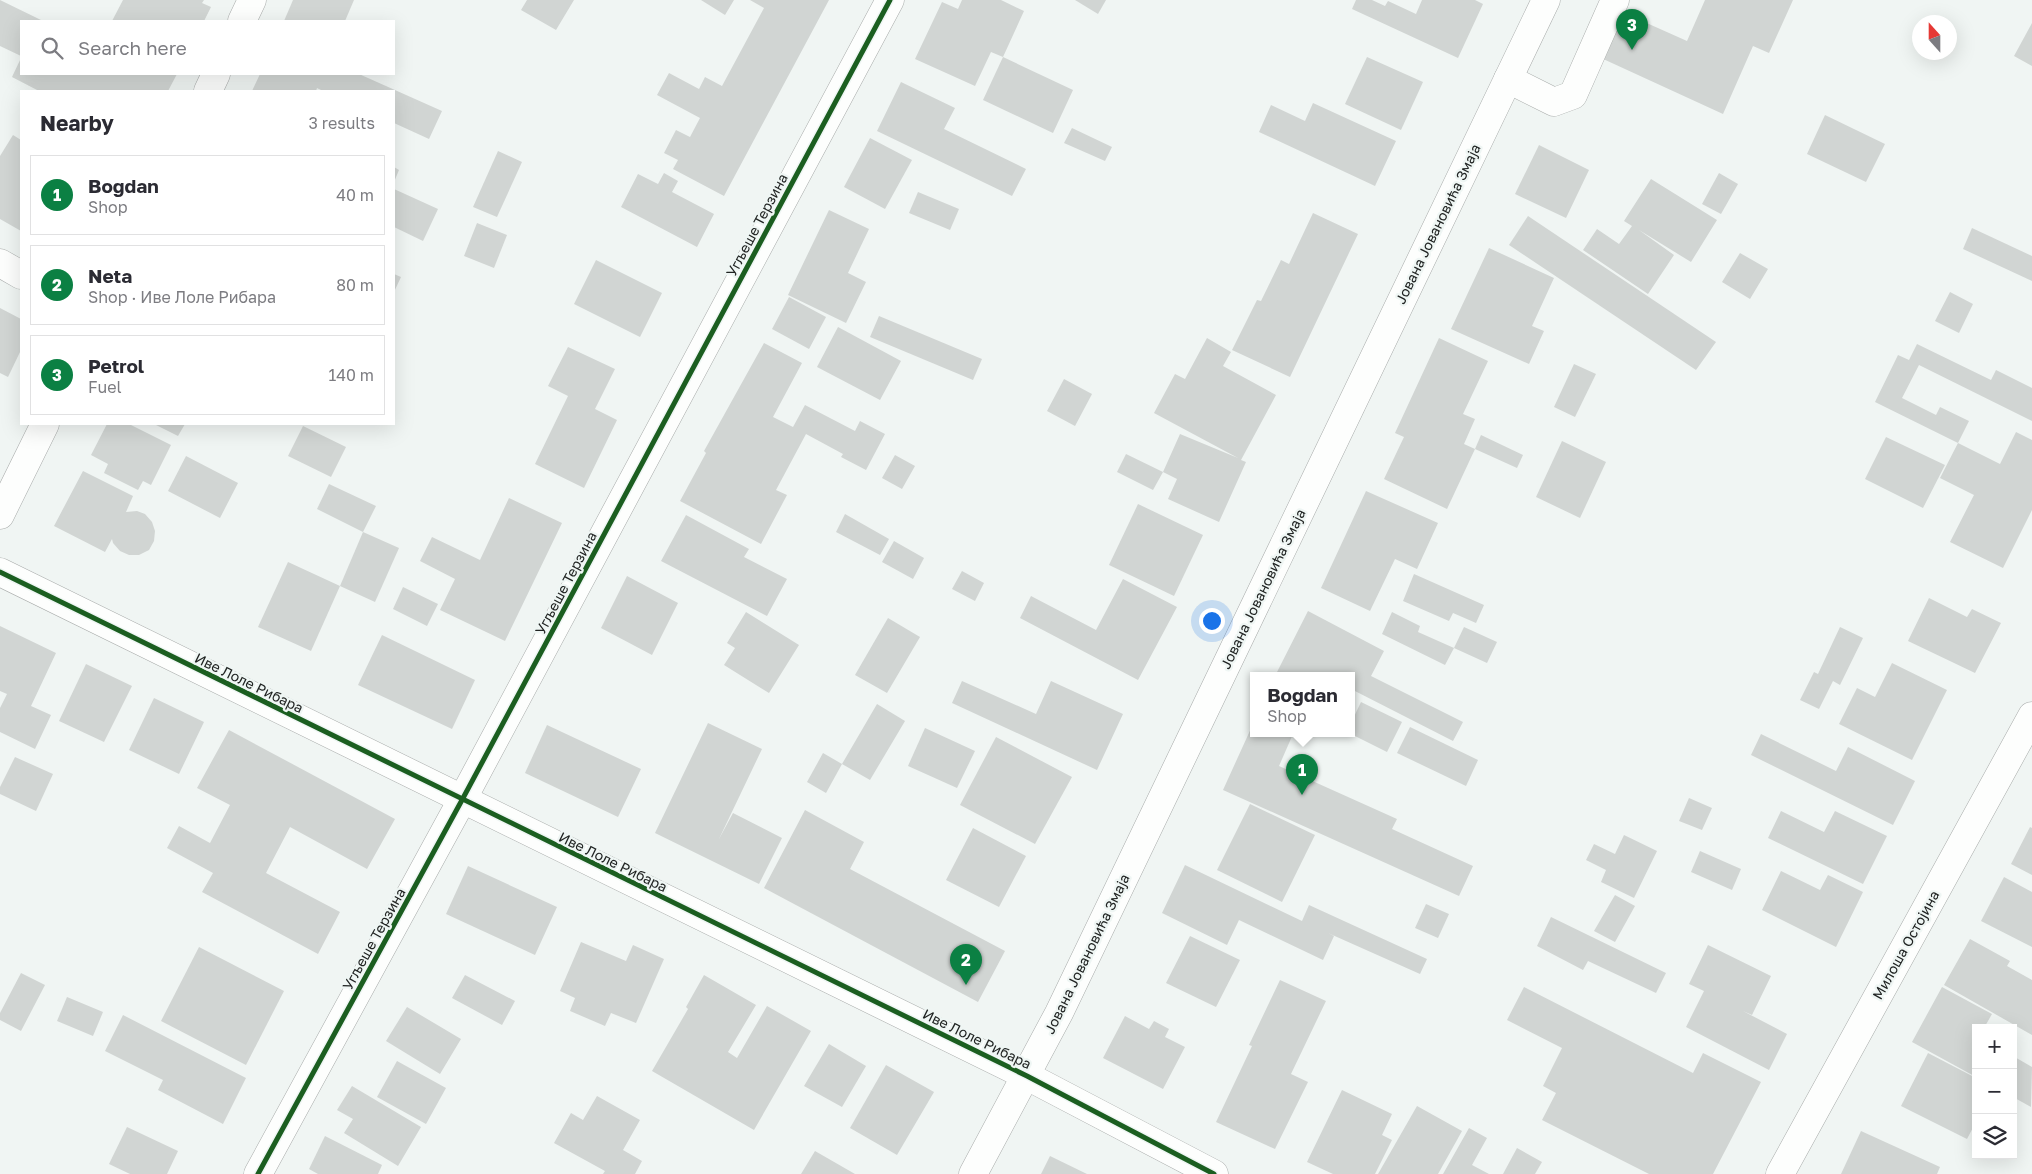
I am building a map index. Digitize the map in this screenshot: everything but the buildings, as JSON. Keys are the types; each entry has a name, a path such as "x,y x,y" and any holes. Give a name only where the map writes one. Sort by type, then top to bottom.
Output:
{"street":[{"path":"242,20 252,0"},
{"name":"Угљеше Терзина","path":"258,1174 462,800 890,0"},
{"name":"Јована Јовановића Змаја","path":"973,1174 1059,1014 1546,0"},
{"path":"1508,79 1554,102 1573,95 1615,0"},
{"path":"208,90 216,75"},
{"path":"0,262 20,274"},
{"path":"0,515 45,425"},
{"name":"Иве Лоле Рибара","path":"0,572 1027,1076 1214,1174"},
{"name":"Милоша Остојина","path":"1780,1174 2032,716"}],"cycle path":[{"path":"258,1174 462,800 890,0"},
{"path":"0,572 1027,1076 1214,1174"}],"place":[{"name":"Petrol","path":"1632,50"},
{"name":"Bogdan","path":"1302,795"},
{"name":"Neta","path":"966,985"}]}
